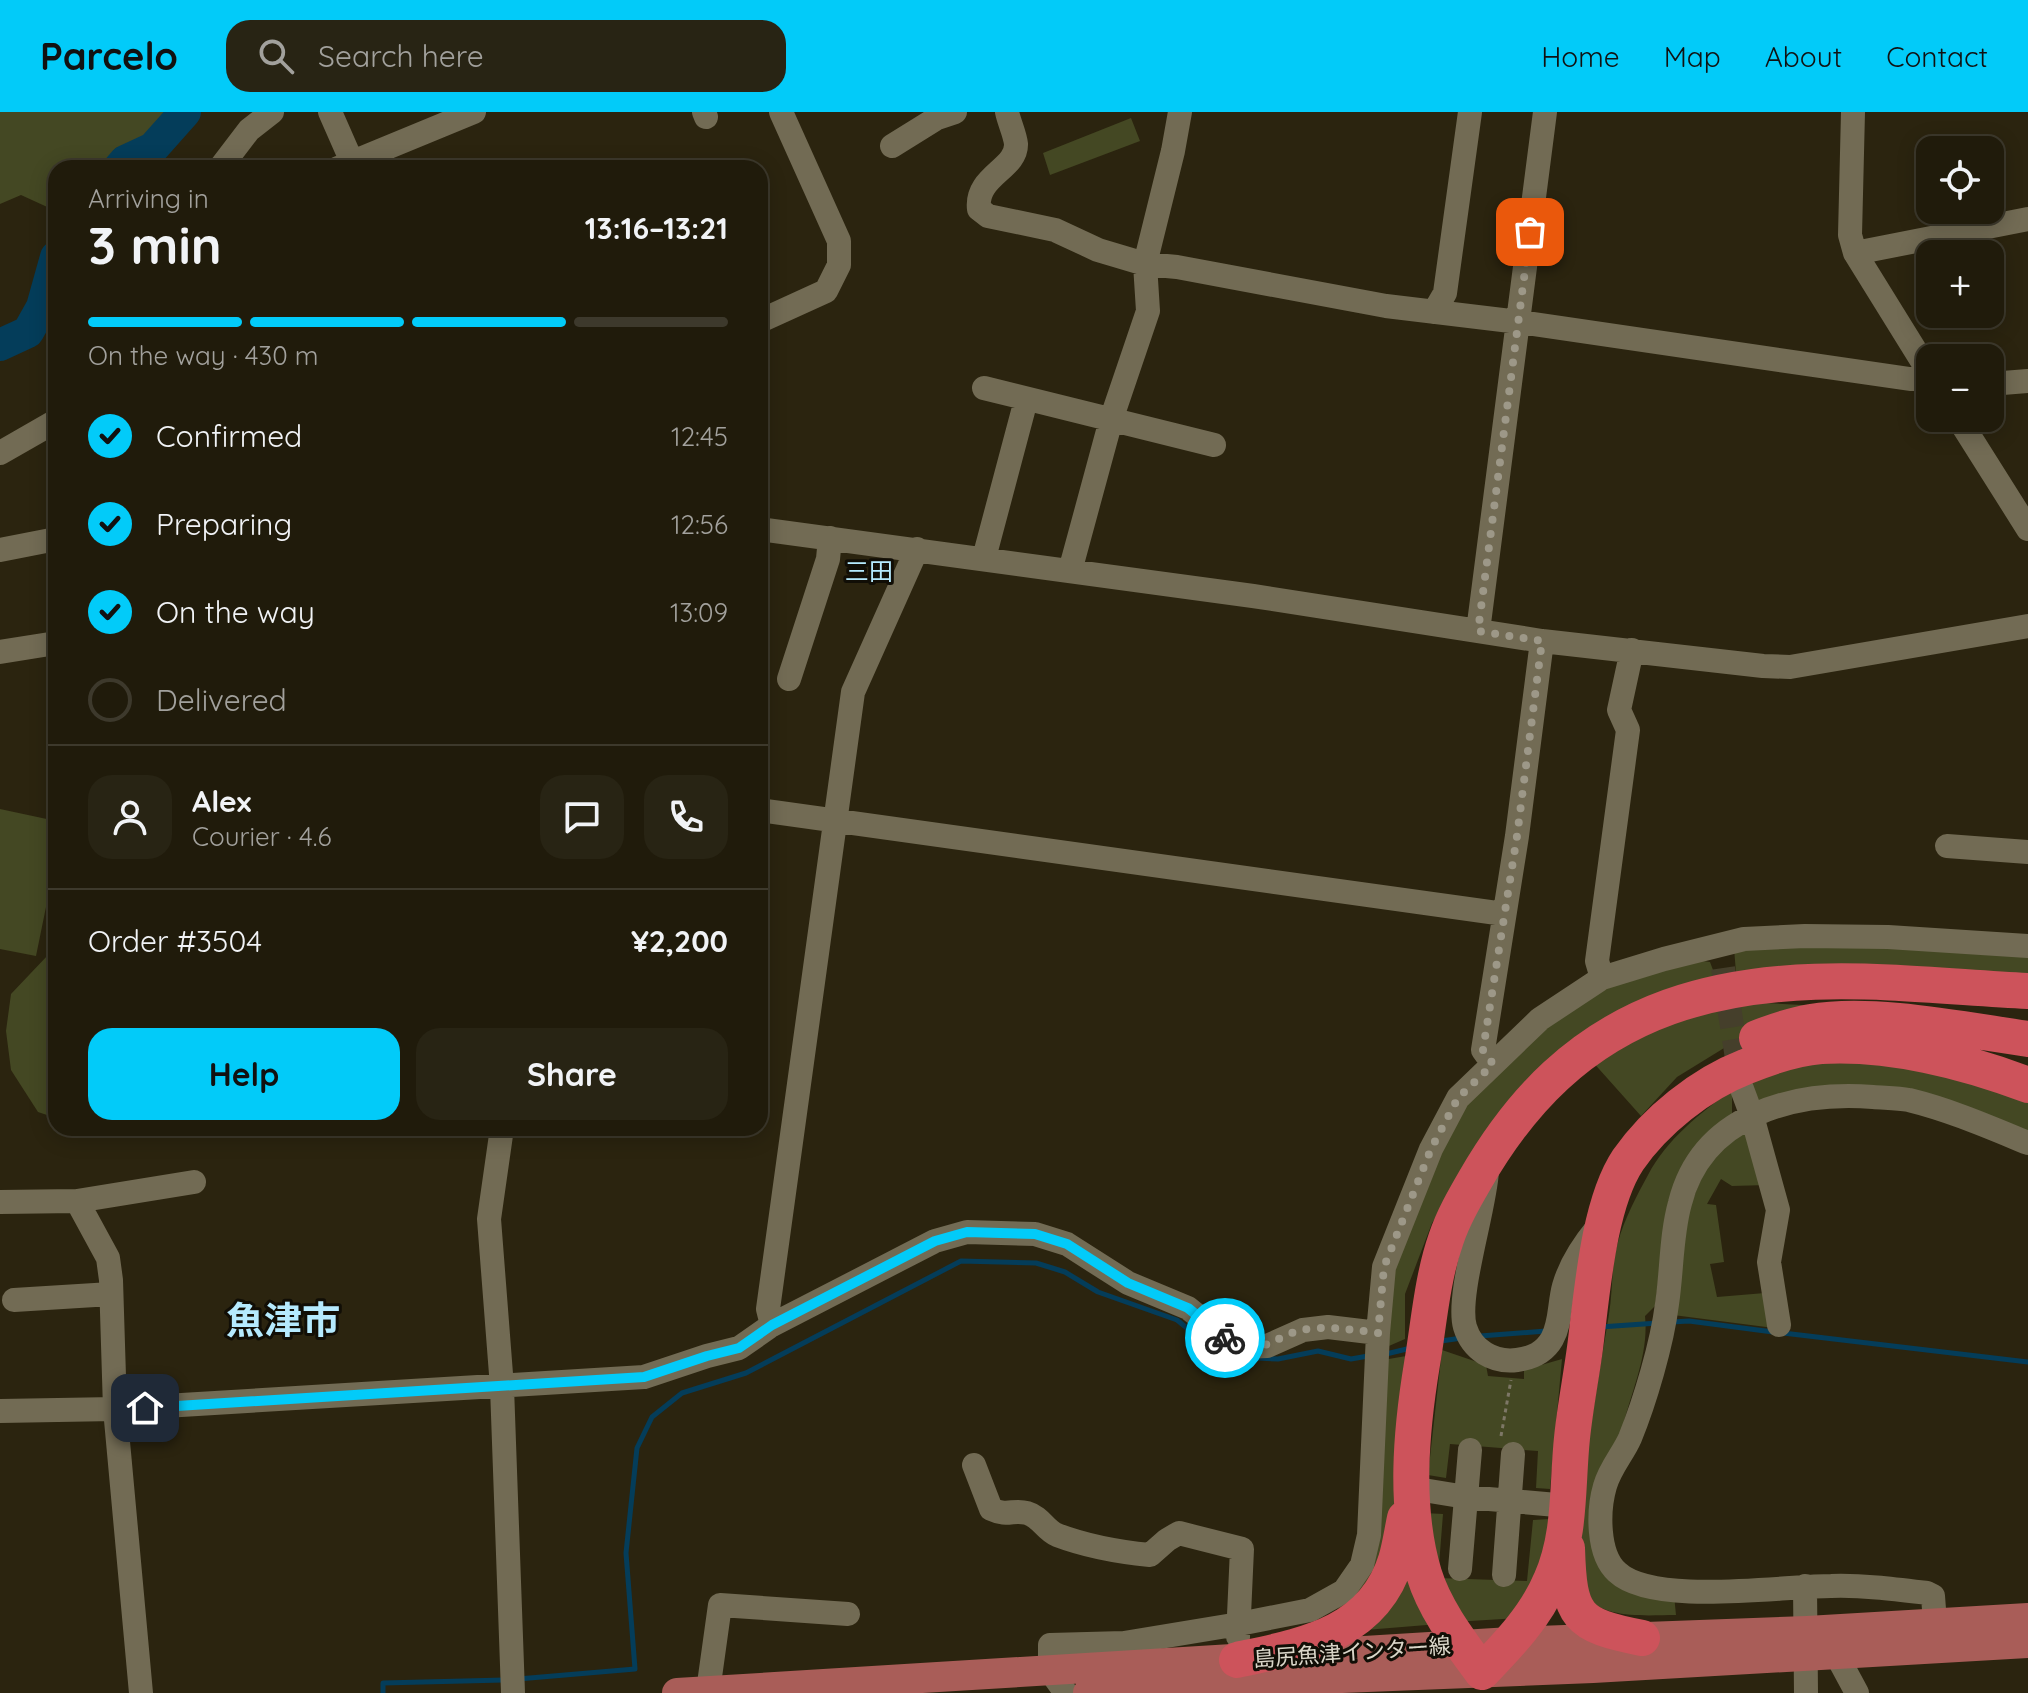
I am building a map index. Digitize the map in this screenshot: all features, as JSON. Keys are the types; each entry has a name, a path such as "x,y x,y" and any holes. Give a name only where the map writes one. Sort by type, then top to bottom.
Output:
{"highway":[{"path":"1238,1642 1322,1639 1359,1616 1374,1600 1396,1561 1411,1488 1417,1395 1439,1262 1457,1212 1513,1121 1534,1095 1582,1053 1638,1020 1699,998 1762,986 1824,981 2028,991"},
{"path":"1699,998 1760,993 1826,995 2028,1020"},
{"path":"1642,1638 1592,1626 1580,1616 1568,1580 1567,1516 1572,1438 1594,1279 1606,1217 1627,1161 1662,1113 1708,1067 1756,1038 1781,1029 1811,1022 1867,1019 2028,1039"},
{"path":"1627,1161 1666,1118 1712,1084 1736,1070 1792,1051 1819,1047 1876,1048 1955,1063 2028,1085"},
{"path":"1411,1488 1414,1528 1425,1578 1476,1670 1511,1642 1539,1604 1551,1581 1567,1516"}],"main road":[{"name":"島尻魚津インター線","path":"1088,1693 1476,1670 1806,1643 1935,1623 2028,1618"},
{"name":"島尻魚津インター線","path":"1511,1642 1642,1638 1806,1643 1836,1654 2028,1643"},
{"name":"島尻魚津インター線","path":"677,1693 1058,1682 1238,1642 1476,1670"}],"street":[{"path":"226,160 249,130 272,112"},
{"path":"330,112 344,160"},
{"path":"357,160 474,112"},
{"path":"768,317 826,291 839,265 839,241 781,112"},
{"path":"892,146 937,118 955,112"},
{"path":"1007,112 1016,141 1015,152 982,187 978,197 979,209 988,216 1055,230 1098,250 1145,264 1177,267 1386,306 1519,322 1882,375 1916,376"},
{"path":"1434,312 1445,293 1470,112"},
{"path":"1478,631 1545,112"},
{"path":"1853,112 1850,235 1855,253 1916,353"},
{"path":"1070,571 1111,420 1148,311 1145,264 1180,114"},
{"path":"1855,253 2028,219"},
{"path":"2004,383 2028,381"},
{"path":"984,388 1214,445"},
{"path":"984,558 1026,400"},
{"path":"0,453 48,426"},
{"path":"1967,432 2028,529"},
{"path":"768,530 1253,596 1542,641 1790,667 2028,626"},
{"path":"789,679 828,559 830,538"},
{"path":"0,550 48,541"},
{"path":"772,1325 768,1309 853,692 917,549"},
{"path":"1493,1064 1483,1050 1542,641"},
{"path":"0,652 48,644"},
{"path":"1602,978 1597,961 1628,730 1619,710 1632,650"},
{"path":"768,811 1504,914"},
{"path":"1947,846 2028,852"},
{"path":"974,1465 991,1509 1004,1515 1023,1511 1038,1518 1053,1534 1118,1551 1150,1555 1179,1533 1242,1549 1238,1642 1310,1610 1344,1591 1362,1565 1369,1535 1384,1267 1431,1149 1458,1098 1540,1019 1602,978 1722,956 1744,939 1888,937 2028,946"},
{"path":"1742,1089 1778,1210 1769,1262 1779,1325"},
{"path":"1935,1623 1933,1596 1874,1586 1686,1591 1651,1587 1617,1572 1606,1554 1600,1519 1605,1486 1617,1458 1629,1441 1662,1335 1679,1204 1701,1155 1724,1133 1779,1104 1813,1097 1853,1095 1907,1100 1972,1120 2028,1143"},
{"path":"501,1136 489,1219 502,1387 513,1693"},
{"path":"1486,1161 1484,1200 1465,1301 1464,1325 1474,1346 1490,1357 1515,1361 1540,1354 1552,1339 1560,1316 1564,1286 1582,1247 1606,1217"},
{"path":"0,1202 77,1201 194,1182"},
{"path":"77,1201 108,1258 115,1409 141,1693"},
{"path":"0,1411 115,1409 644,1377 739,1348 772,1325 935,1241 967,1232 1035,1234 1067,1244 1128,1283 1188,1308 1228,1340 1245,1347 1267,1346 1303,1330 1316,1328 1378,1333"},
{"path":"14,1300 111,1294"},
{"path":"1460,1569 1470,1450"},
{"path":"1504,1575 1509,1502 1506,1451"},
{"path":"1411,1488 1509,1502 1567,1516"},
{"path":"1805,1586 1806,1693"},
{"path":"708,1691 720,1605 848,1614"},
{"path":"1836,1654 1857,1693"}],"path":[{"path":"1506,1451 1515,1361"}],"green space":[{"path":"0,112 172,112 157,133 116,148 106,160 48,160 48,207 21,195 0,204"},
{"path":"1131,118 1140,141 1050,175 1043,153"},
{"path":"0,809 48,819 48,897 36,956 0,949"},
{"path":"1813,942 2028,954 2028,976 1736,973 1734,948"},
{"path":"48,955 48,1115 38,1112 11,1070 6,1031 11,994"},
{"path":"1689,959 1710,962 1716,978 1510,1101 1432,1223 1405,1294 1405,1339 1382,1349 1396,1254 1469,1093 1538,1029 1599,990"},
{"path":"1747,1002 1840,1007 1742,1037 1677,1077 1641,1116 1591,1060 1645,1030"},
{"path":"1884,1060 2028,1097 2028,1134 1943,1099 1757,1106 1745,1078 1784,1066"},
{"path":"1732,1090 1732,1115 1710,1132 1693,1153 1672,1200 1655,1306 1645,1316 1645,1344 1619,1441 1597,1548 1674,1595 1676,1615 1614,1612 1603,1609 1585,1595 1579,1576 1578,1545 1586,1460 1616,1250 1631,1208 1656,1162 1685,1128"},
{"path":"1747,1127 1767,1185 1732,1186 1721,1179 1707,1204 1716,1205 1724,1262 1710,1264 1717,1297 1765,1293 1774,1328 1673,1315 1683,1223 1709,1160"},
{"path":"1442,1350 1486,1365 1488,1376 1524,1379 1524,1370 1562,1359 1550,1489 1536,1488 1538,1451 1450,1444 1446,1478 1428,1475"},
{"path":"1406,1356 1400,1496 1371,1592 1336,1611 1360,1584 1383,1360"},
{"path":"1424,1513 1443,1514 1438,1578 1527,1581 1533,1520 1550,1519 1555,1526 1549,1563 1534,1597 1519,1618 1454,1622 1431,1570 1425,1542"},
{"path":"1409,1543 1439,1624 1353,1631"}],"waterway":[{"path":"127,160 153,148 185,112"},
{"path":"0,345 28,332 42,307 48,286"},
{"path":"518,1679 635,1669 626,1553 637,1448 652,1417 682,1393 746,1373 961,1261 1036,1263 1065,1272 1098,1292 1177,1320 1203,1341 1232,1357 1242,1357"},
{"path":"1672,1322 1689,1321 1773,1332"},
{"path":"1600,1327 1658,1323"},
{"path":"1480,1336 1546,1331"},
{"path":"1783,1333 2028,1362"},
{"path":"1441,1341 1462,1338"},
{"path":"1386,1354 1411,1348"},
{"path":"1256,1358 1278,1359 1318,1351 1351,1359 1368,1356"},
{"path":"383,1693 383,1683 504,1680"}],"tunnel":[{"path":"1723,968 1741,1084"}],"way so far":[{"path":"1225,1338 1245,1347 1267,1346 1303,1330 1328,1327 1378,1333 1384,1267 1431,1149 1458,1098 1493,1064 1483,1050 1517,836 1542,641 1478,631 1530,232"}],"district":[{"name":"三田","path":"869,572"},
{"name":"魚津市","path":"283,1321"}],"route":[{"path":"145,1408 644,1377 739,1348 772,1325 935,1241 967,1232 1035,1234 1067,1244 1128,1283 1188,1308 1225,1338"}]}
